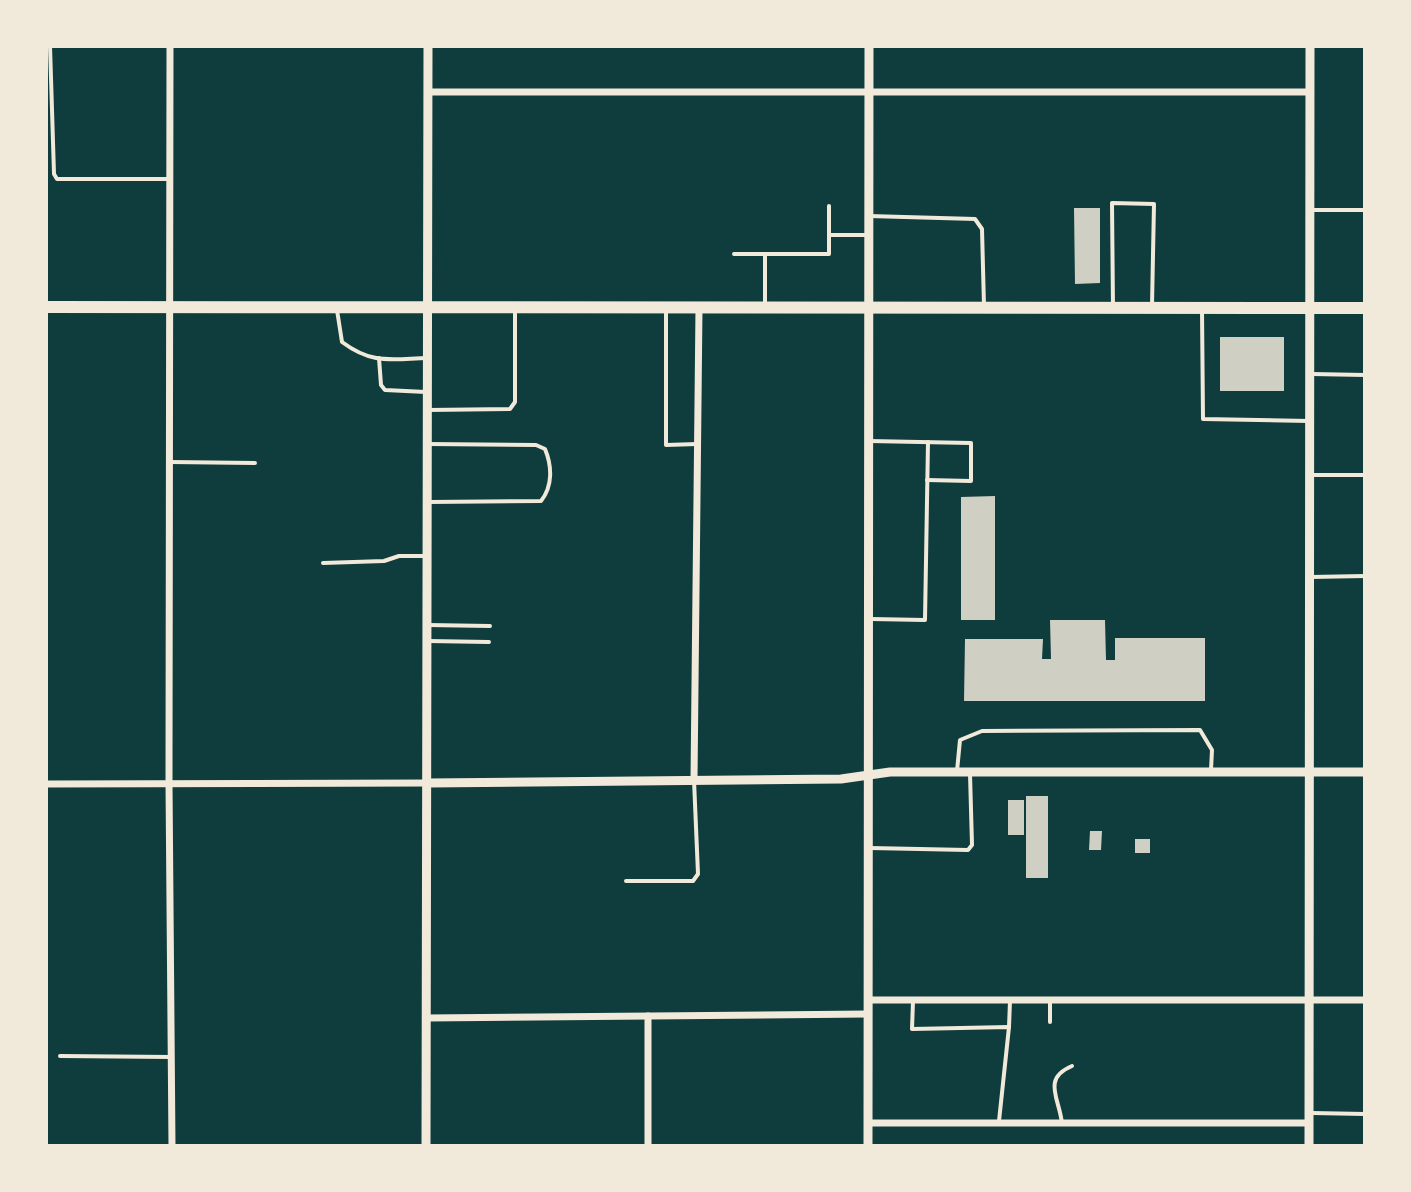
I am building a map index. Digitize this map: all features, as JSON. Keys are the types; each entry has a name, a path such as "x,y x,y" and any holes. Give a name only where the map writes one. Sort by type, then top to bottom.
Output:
{"main road":[{"path":"46,307 1365,308"}],"street":[{"path":"170,46 172,1146"},
{"path":"426,1146 428,46"},
{"path":"868,1146 869,46"},
{"path":"1309,1146 1310,46"},
{"path":"429,92 1310,92"},
{"path":"694,780 699,308"},
{"path":"46,784 841,779 890,772 1365,772"},
{"path":"868,1000 1365,1000"},
{"path":"427,1018 868,1014"},
{"path":"648,1016 648,1146"},
{"path":"868,1123 1062,1124 1309,1118"}],"lane":[{"path":"50,46 54,174 57,179 170,179"},
{"path":"1113,308 1112,203 1154,204 1152,308"},
{"path":"734,254 829,254 829,206"},
{"path":"1312,210 1365,210"},
{"path":"869,216 975,219 982,229 984,308"},
{"path":"829,235 869,235"},
{"path":"765,254 765,308"},
{"path":"337,308 342,342 361,356 429,358"},
{"path":"666,308 666,445 697,444"},
{"path":"1202,308 1203,419 1311,421"},
{"path":"428,410 510,409 515,402 515,309"},
{"path":"379,358 381,385 385,390 429,393"},
{"path":"1312,374 1365,375"},
{"path":"869,441 971,443 971,481 927,480"},
{"path":"869,619 925,620 928,442"},
{"path":"428,444 536,445 545,449 550,463 548,489 541,501 428,502"},
{"path":"169,462 255,463"},
{"path":"1312,475 1365,475"},
{"path":"323,563 428,556"},
{"path":"1311,577 1365,576"},
{"path":"428,625 490,626"},
{"path":"428,641 489,642"},
{"path":"957,772 960,740 982,731 1200,730 1212,750 1211,772"},
{"path":"869,848 968,850 972,845 970,772"},
{"path":"626,881 693,881 698,874 694,780"},
{"path":"914,1000 912,1029 1009,1027"},
{"path":"999,1124 1010,1000"},
{"path":"1050,1000 1050,1022"},
{"path":"60,1056 171,1057"},
{"path":"1062,1124 1061,1108 1054,1089 1055,1079 1060,1071 1072,1066"},
{"path":"1309,1118 1365,1114"}],"building":[{"path":"1074,208 1100,208 1100,283 1075,284"},
{"path":"1220,337 1284,337 1284,391 1220,391"},
{"path":"995,496 995,620 961,620 961,497"},
{"path":"1050,620 1105,620 1106,660 1115,660 1115,638 1205,638 1205,701 964,701 965,639 1043,639 1042,659 1051,659"},
{"path":"1026,796 1048,796 1048,878 1026,878"},
{"path":"1008,800 1024,800 1024,835 1008,835"},
{"path":"1090,831 1102,831 1101,850 1089,850"},
{"path":"1135,839 1150,839 1150,853 1135,853"}]}
